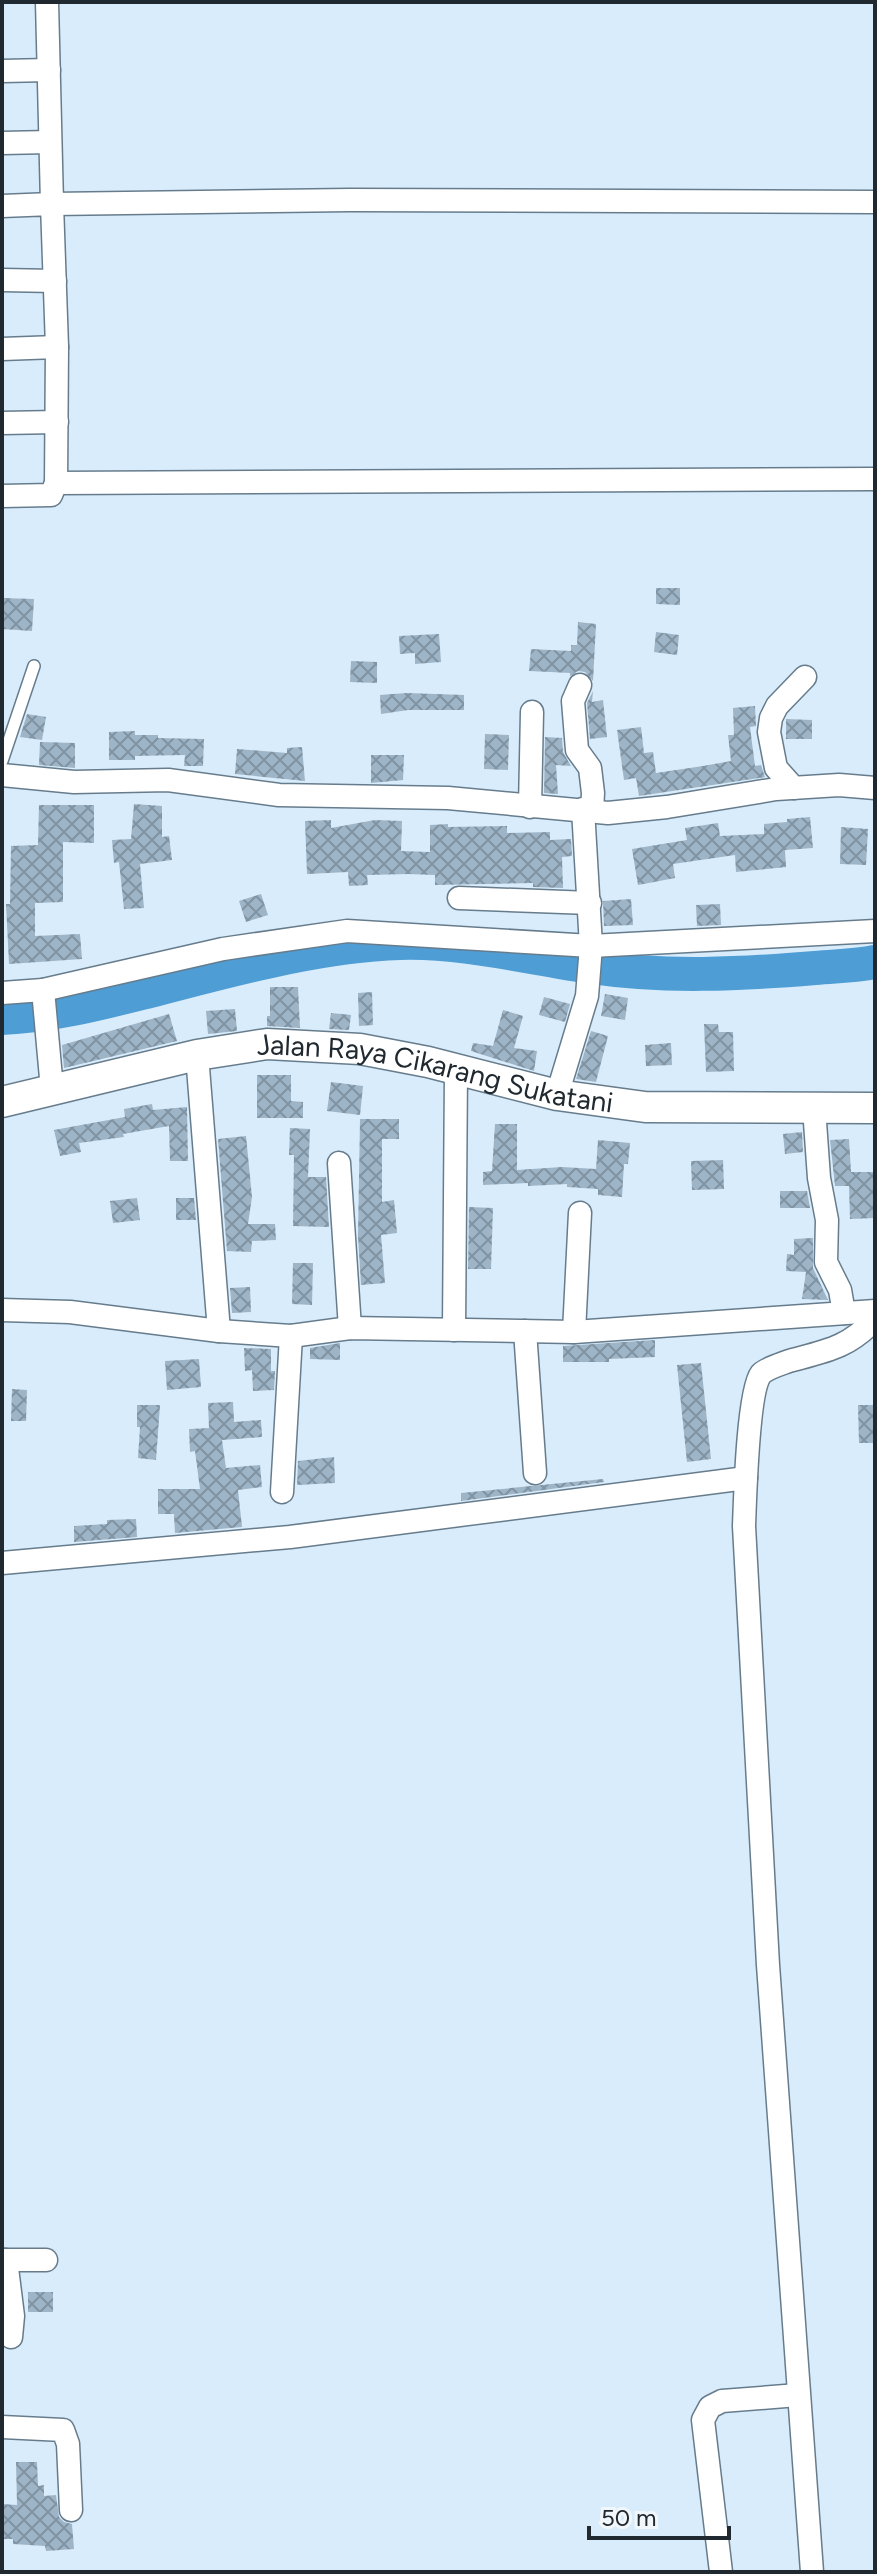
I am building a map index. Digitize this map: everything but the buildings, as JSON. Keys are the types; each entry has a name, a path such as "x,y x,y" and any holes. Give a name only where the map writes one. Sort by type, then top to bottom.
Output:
{"main road":[{"name":"Jalan Raya Cikarang Sukatani","path":"2,1102 197,1055 267,1044 360,1049 557,1095 645,1107 875,1108"}],"street":[{"path":"2,496 51,495 56,483 57,347 47,2"},
{"path":"2,71 49,70"},
{"path":"2,143 50,142"},
{"path":"2,206 350,200 875,202"},
{"path":"2,280 55,281"},
{"path":"2,349 57,347"},
{"path":"2,423 57,422"},
{"path":"56,483 875,479"},
{"path":"794,788 776,768 769,732 777,706 805,677"},
{"path":"557,1095 587,996 591,949 588,810 593,793 590,768 577,750 573,701 580,685"},
{"path":"530,807 532,712"},
{"path":"2,775 74,782 168,780 279,795 448,798 608,813 794,788 839,785 875,788"},
{"path":"459,898 590,903"},
{"path":"2,993 43,995 223,949 347,931 591,949 875,931"},
{"path":"43,995 52,1089"},
{"path":"197,1055 219,1331"},
{"path":"454,1330 456,1070"},
{"path":"814,1108 819,1178 827,1220 826,1262 840,1290 844,1313"},
{"path":"339,1163 350,1328"},
{"path":"574,1332 580,1213"},
{"path":"2,1310 70,1312 219,1331 291,1336 350,1328 574,1332 875,1311"},
{"path":"812,2572 768,1965 744,1526 746,1482 754,1388 762,1372 785,1362 846,1345 875,1319"},
{"path":"525,1331 535,1473"},
{"path":"282,1492 291,1336"},
{"path":"2,1563 290,1537 746,1482"},
{"path":"11,2337 13,2316 4,2260 46,2260"},
{"path":"721,2572 703,2420 710,2407 722,2401 798,2395"},
{"path":"2,2427 63,2430 68,2444 71,2510"}],"lane":[{"path":"2,761 34,666"}],"waterway":[{"path":"2,1018 77,1008 243,967 368,945 424,943 472,947 647,973 759,972 875,962"}]}
